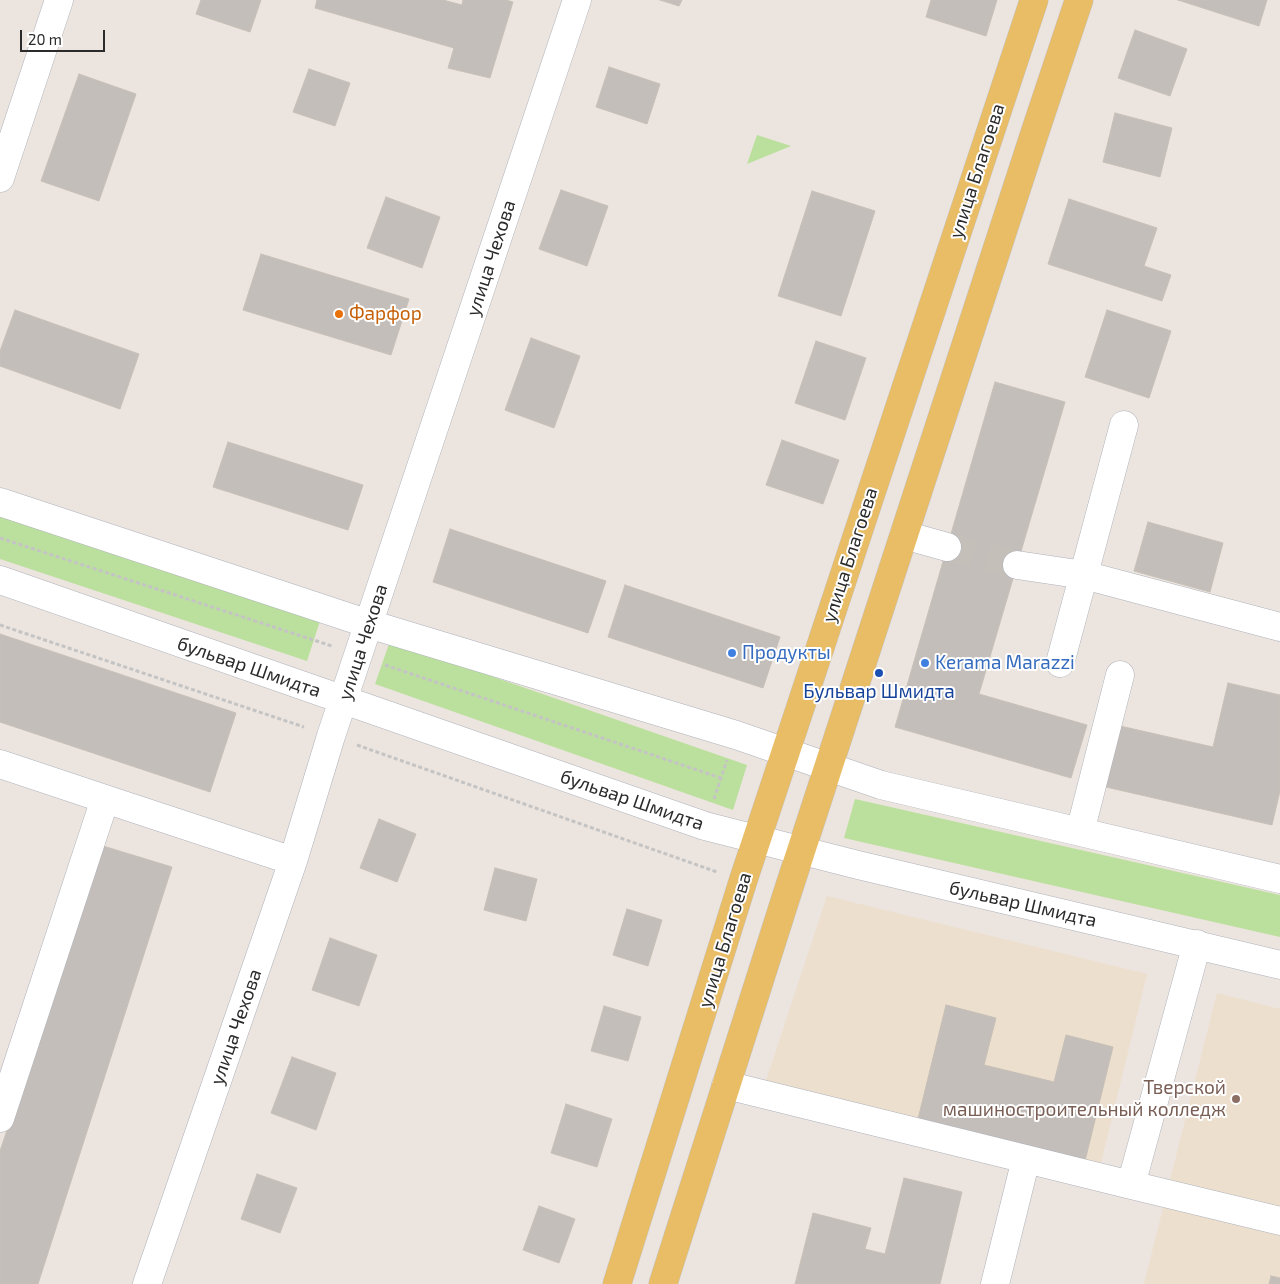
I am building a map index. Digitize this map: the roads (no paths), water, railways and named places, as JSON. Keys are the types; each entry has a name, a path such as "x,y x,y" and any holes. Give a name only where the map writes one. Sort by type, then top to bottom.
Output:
{"main road":[{"name":"улица Благоева","path":"617,1284 757,840 1034,0"},
{"path":"663,1284 828,767 1079,0"}],"street":[{"path":"0,178 59,0"},
{"name":"улица Чехова","path":"147,1284 293,861 331,736 577,0"},
{"path":"1060,663 1124,425"},
{"path":"0,502 369,624 736,735 881,785 1280,879"},
{"path":"904,535 947,546"},
{"path":"1017,565 1084,575 1280,627"},
{"name":"бульвар Шмидта","path":"0,580 705,826 801,851 1280,965"},
{"path":"1080,832 1120,674"},
{"path":"0,764 293,861"},
{"path":"0,1118 105,799"},
{"path":"1131,1185 1197,944"},
{"path":"726,1085 1280,1222"},
{"path":"995,1284 1026,1159"}],"tunnel":[{"path":"947,547 1017,565"}],"place":[{"name":"Фарфор","path":"339,314"},
{"name":"Продукты","path":"732,653"},
{"name":"Kerama Marazzi","path":"925,663"},
{"name":"Бульвар Шмидта","path":"879,673"},
{"name":"Тверской машиностроительный колледж","path":"1236,1099"}]}
